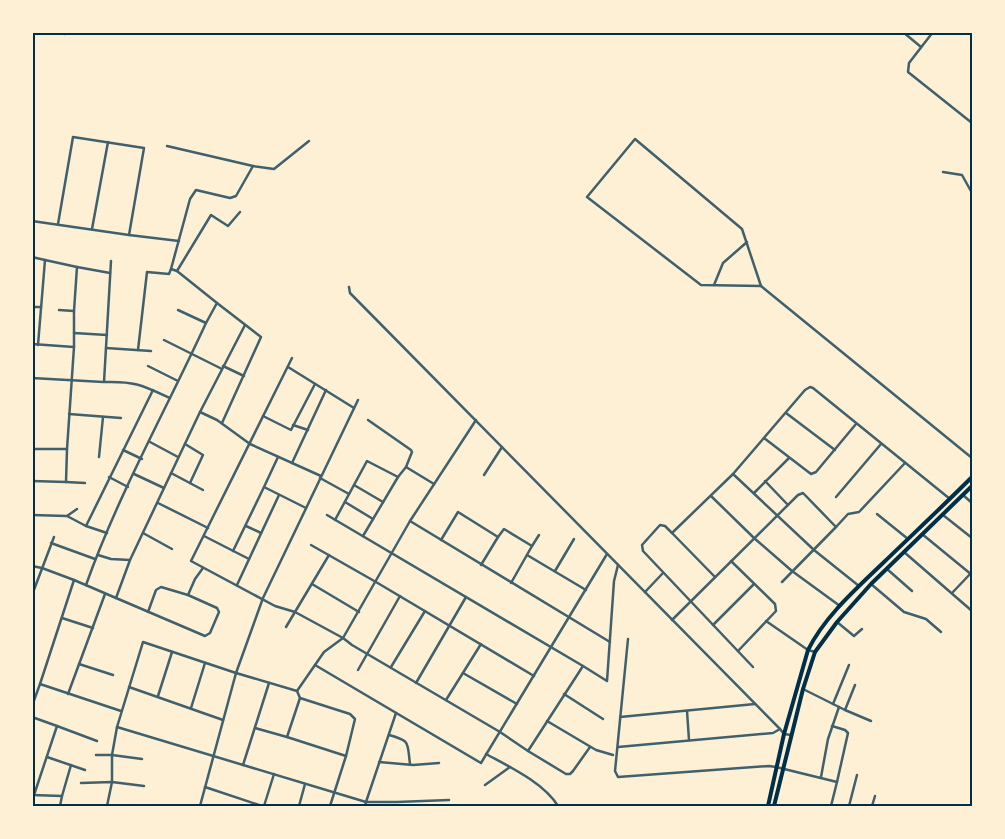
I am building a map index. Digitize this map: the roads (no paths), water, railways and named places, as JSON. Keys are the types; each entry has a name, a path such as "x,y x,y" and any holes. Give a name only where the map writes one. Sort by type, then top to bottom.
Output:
{"main road":[{"path":"768,806 784,734 808,650 817,633 859,586 972,477"},
{"path":"774,806 803,689 815,652 837,622 871,584 972,486"}],"street":[{"path":"57,32 65,34 69,32"},
{"path":"903,32 921,47"},
{"path":"933,32 909,63 908,72 972,123"},
{"path":"58,224 73,136 144,148 129,235"},
{"path":"761,286 701,285 587,197 635,139 742,229 761,286 972,458"},
{"path":"167,146 253,166 274,168 309,141"},
{"path":"92,229 108,142"},
{"path":"138,350 147,272 169,274 192,194 196,190 230,198 236,196 253,166"},
{"path":"943,172 962,175 972,193"},
{"path":"177,271 211,216 228,226 240,212"},
{"path":"32,221 178,241"},
{"path":"714,285 723,263 747,242"},
{"path":"32,257 110,273"},
{"path":"38,345 45,260"},
{"path":"104,382 111,261"},
{"path":"66,482 77,267"},
{"path":"171,269 177,271 261,337 222,424"},
{"path":"349,287 350,293 618,566 784,734 791,735"},
{"path":"86,585 95,559 134,474 217,302"},
{"path":"32,307 41,307"},
{"path":"58,310 74,311"},
{"path":"178,310 206,323"},
{"path":"116,598 142,533 200,412 245,325"},
{"path":"74,333 107,335"},
{"path":"164,340 222,368 244,376"},
{"path":"32,344 74,347"},
{"path":"106,348 152,351"},
{"path":"292,358 191,562 263,598 275,606 295,612 343,638 566,774 570,774 573,771 590,747"},
{"path":"148,366 178,381"},
{"path":"288,367 354,408"},
{"path":"32,378 104,382 126,381 139,383 170,398"},
{"path":"263,416 291,430 315,384"},
{"path":"672,533 733,474 805,390 810,388 813,388 950,499"},
{"path":"86,526 153,390"},
{"path":"292,463 326,390"},
{"path":"200,806 236,673 263,598 358,400"},
{"path":"200,412 222,424 250,444 321,477 349,494"},
{"path":"786,413 835,450"},
{"path":"69,414 121,418"},
{"path":"99,458 103,417"},
{"path":"363,536 398,477 406,467 412,452 368,420"},
{"path":"297,691 324,652 343,638 410,521 476,420"},
{"path":"764,438 811,474 816,472 856,424"},
{"path":"293,425 308,430"},
{"path":"150,442 178,457"},
{"path":"185,444 203,455 190,483"},
{"path":"836,497 881,444"},
{"path":"484,475 502,447"},
{"path":"32,449 67,449"},
{"path":"122,450 142,458"},
{"path":"234,551 278,457"},
{"path":"754,493 789,458"},
{"path":"335,520 367,461 398,477"},
{"path":"782,582 848,514 859,512 905,463"},
{"path":"406,467 434,484"},
{"path":"171,473 203,490"},
{"path":"134,474 164,488"},
{"path":"733,474 814,550 859,586"},
{"path":"109,477 128,487"},
{"path":"32,481 84,483"},
{"path":"765,481 788,504"},
{"path":"354,485 383,502"},
{"path":"264,488 306,508"},
{"path":"672,620 800,493 803,493 836,527"},
{"path":"237,585 279,495"},
{"path":"963,495 972,503"},
{"path":"711,496 754,538 792,571 840,606"},
{"path":"157,502 208,528"},
{"path":"345,502 373,519"},
{"path":"67,516 77,509"},
{"path":"440,540 458,512 498,538"},
{"path":"877,514 908,539"},
{"path":"943,514 972,538"},
{"path":"32,515 67,516 86,526 107,533"},
{"path":"327,515 552,646 607,681 614,581 618,566"},
{"path":"410,521 610,642"},
{"path":"715,577 665,526 660,525 642,545 642,548 663,573 754,667"},
{"path":"246,526 261,533"},
{"path":"481,565 504,529 532,546"},
{"path":"142,533 172,549"},
{"path":"922,534 972,574 952,593"},
{"path":"511,583 539,535"},
{"path":"204,536 249,559"},
{"path":"32,595 54,537"},
{"path":"555,571 574,539"},
{"path":"52,543 95,559"},
{"path":"312,545 534,676"},
{"path":"904,552 972,611"},
{"path":"98,554 111,559 130,560"},
{"path":"316,665 481,763 607,554"},
{"path":"286,627 329,555"},
{"path":"527,555 586,590"},
{"path":"731,561 775,604 776,608 776,611 738,651"},
{"path":"32,566 74,580 148,612 207,636 210,634 219,610 188,595 164,587 158,588 148,612"},
{"path":"188,595 195,579 203,568"},
{"path":"887,569 912,591"},
{"path":"645,592 663,573"},
{"path":"32,706 74,580"},
{"path":"312,584 359,612"},
{"path":"714,625 754,584"},
{"path":"871,584 904,612 926,619 941,632"},
{"path":"68,694 106,594"},
{"path":"358,670 400,596"},
{"path":"416,683 466,596"},
{"path":"391,668 425,611"},
{"path":"62,618 93,628"},
{"path":"766,621 808,650 815,652"},
{"path":"837,622 854,636 862,629"},
{"path":"628,640 616,775 620,777 769,766 837,782"},
{"path":"107,806 112,782 112,755 117,727 142,642 297,691"},
{"path":"446,700 481,644"},
{"path":"158,697 172,652"},
{"path":"191,708 205,663"},
{"path":"79,664 113,675"},
{"path":"833,704 849,665"},
{"path":"528,751 583,666"},
{"path":"463,673 517,704"},
{"path":"243,765 269,683"},
{"path":"40,684 121,711"},
{"path":"845,710 855,685"},
{"path":"128,687 223,720"},
{"path":"803,689 871,721"},
{"path":"287,737 300,698 297,691"},
{"path":"564,694 603,719"},
{"path":"300,698 354,716 356,722 330,806"},
{"path":"620,717 755,704"},
{"path":"821,778 832,726 839,707"},
{"path":"687,711 690,740"},
{"path":"365,806 396,713"},
{"path":"32,717 96,741"},
{"path":"547,721 590,747 613,755"},
{"path":"32,806 33,795 57,726"},
{"path":"831,806 848,733 845,730 832,726"},
{"path":"117,727 366,802 449,800"},
{"path":"255,728 346,756"},
{"path":"618,747 773,733 780,730"},
{"path":"389,735 404,739 407,742 410,764"},
{"path":"486,754 510,767 542,789 558,806"},
{"path":"96,755 142,759"},
{"path":"47,757 85,770"},
{"path":"380,762 439,763"},
{"path":"60,806 71,765"},
{"path":"485,786 510,767"},
{"path":"205,786 263,806 274,774"},
{"path":"848,806 857,775"},
{"path":"81,783 112,782 144,786"},
{"path":"299,806 305,783"},
{"path":"33,795 62,796"},
{"path":"872,806 875,796"}]}
